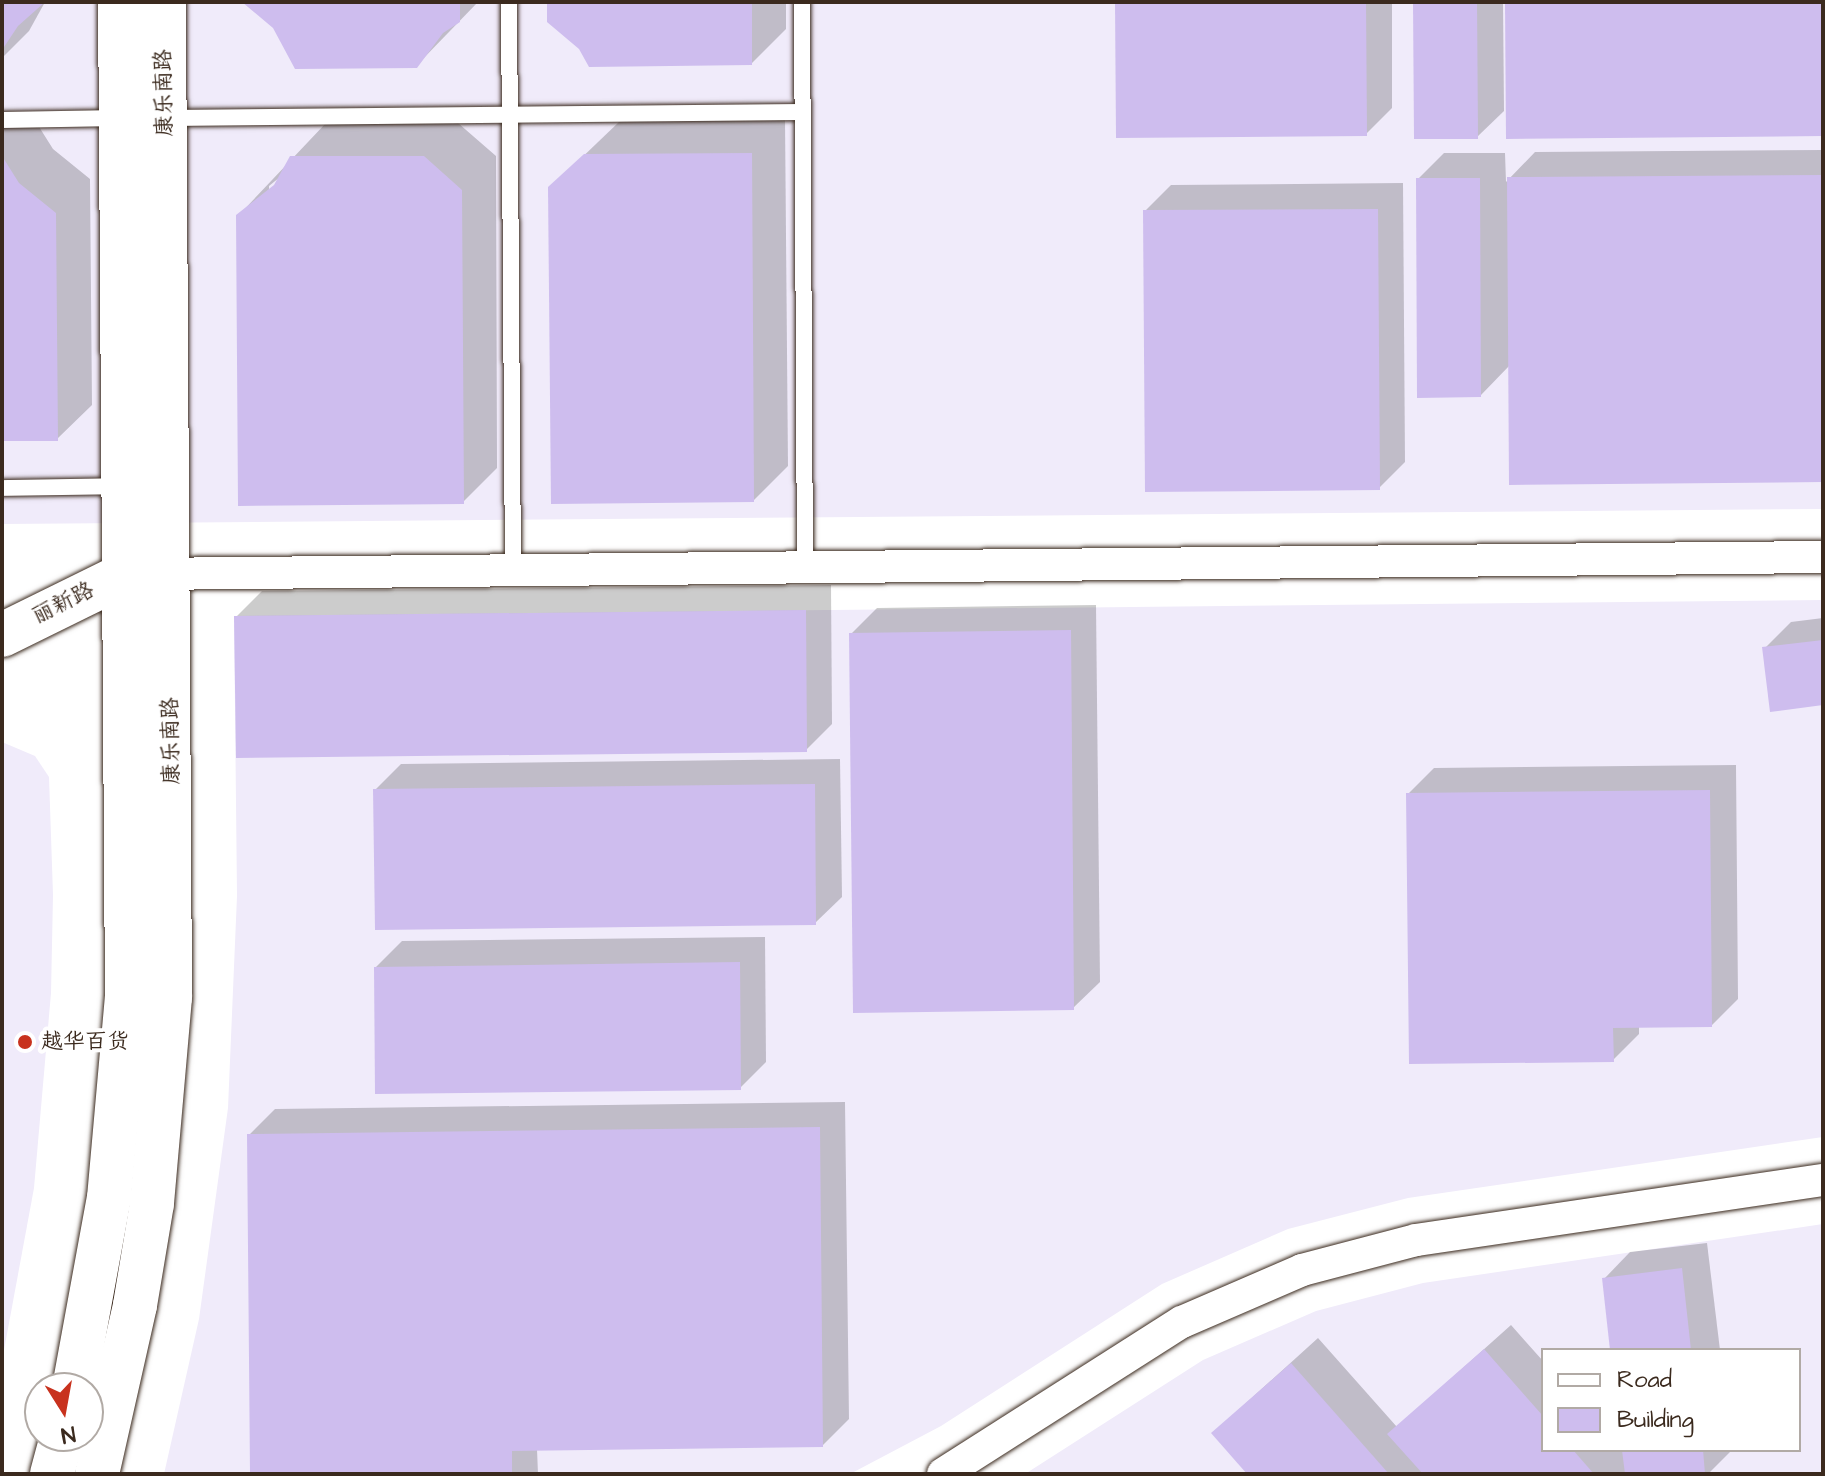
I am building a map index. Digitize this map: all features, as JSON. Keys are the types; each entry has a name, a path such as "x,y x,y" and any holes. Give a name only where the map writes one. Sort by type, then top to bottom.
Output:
{"street":[{"name":"康乐南路","path":"77,1372 109,1198 124,1039 129,895 120,2"},
{"name":"康乐南路","path":"97,1474 135,1305 163,1101 173,895 164,2"},
{"path":"126,574 1823,557"},
{"name":"丽新路","path":"2,635 126,574"},
{"path":"943,1474 1182,1322 1302,1270 1416,1240 1823,1180"},
{"path":"52,1474 58,1452"}],"lane":[{"path":"509,2 513,570"},
{"path":"802,2 805,567"},
{"path":"165,118 802,112"},
{"path":"2,120 121,118"},
{"path":"2,488 125,486"}],"shaded area":[{"path":"2,2 1823,2 1823,509 2,524"},
{"path":"1823,600 1823,1137 1408,1198 1288,1229 1162,1284 941,1426 850,1474 164,1474 199,1319 228,1108 237,896 234,616"},
{"name":"越华百货","path":"2,742 35,756 49,777 53,895 51,993 34,1188 2,1361"},
{"path":"1823,1224 1823,1474 1025,1474 1203,1360 1316,1311 1423,1283"}],"building":[{"path":"2,2 45,2 18,26 2,50"},
{"path":"242,2 460,2 460,22 443,33 417,68 295,69 273,28"},
{"path":"547,2 752,2 752,65 589,67 579,49 547,22"},
{"path":"1115,2 1366,2 1367,136 1116,138"},
{"path":"1413,2 1477,2 1478,139 1414,139"},
{"path":"1505,2 1823,2 1823,136 1506,139"},
{"path":"752,153 754,502 551,504 548,187 584,154"},
{"path":"2,156 19,183 56,213 58,441 2,441"},
{"path":"290,156 424,156 462,190 464,504 238,506 236,215 274,185"},
{"path":"1823,175 1823,482 1509,485 1507,177"},
{"path":"1416,178 1480,178 1481,397 1417,398"},
{"path":"1378,209 1380,490 1145,492 1143,210"},
{"path":"806,610 807,752 236,758 234,616"},
{"path":"1071,630 1074,1010 853,1013 849,633"},
{"path":"1823,640 1823,705 1770,712 1762,647"},
{"path":"815,784 816,925 375,930 373,789"},
{"path":"1710,790 1712,1027 1613,1028 1614,1062 1409,1064 1406,793"},
{"path":"740,962 741,1090 375,1094 374,967"},
{"path":"820,1127 823,1447 512,1451 512,1474 250,1474 247,1134"},
{"path":"1682,1268 1691,1348 1610,1348 1602,1278"},
{"path":"1484,1349 1541,1414 1541,1452 1575,1452 1594,1474 1423,1474 1387,1434"},
{"path":"1291,1363 1389,1474 1247,1474 1211,1433"},
{"path":"1622,1452 1703,1452 1705,1474 1625,1474"}],"place":[{"name":"越华百货","path":"25,1042"}]}
